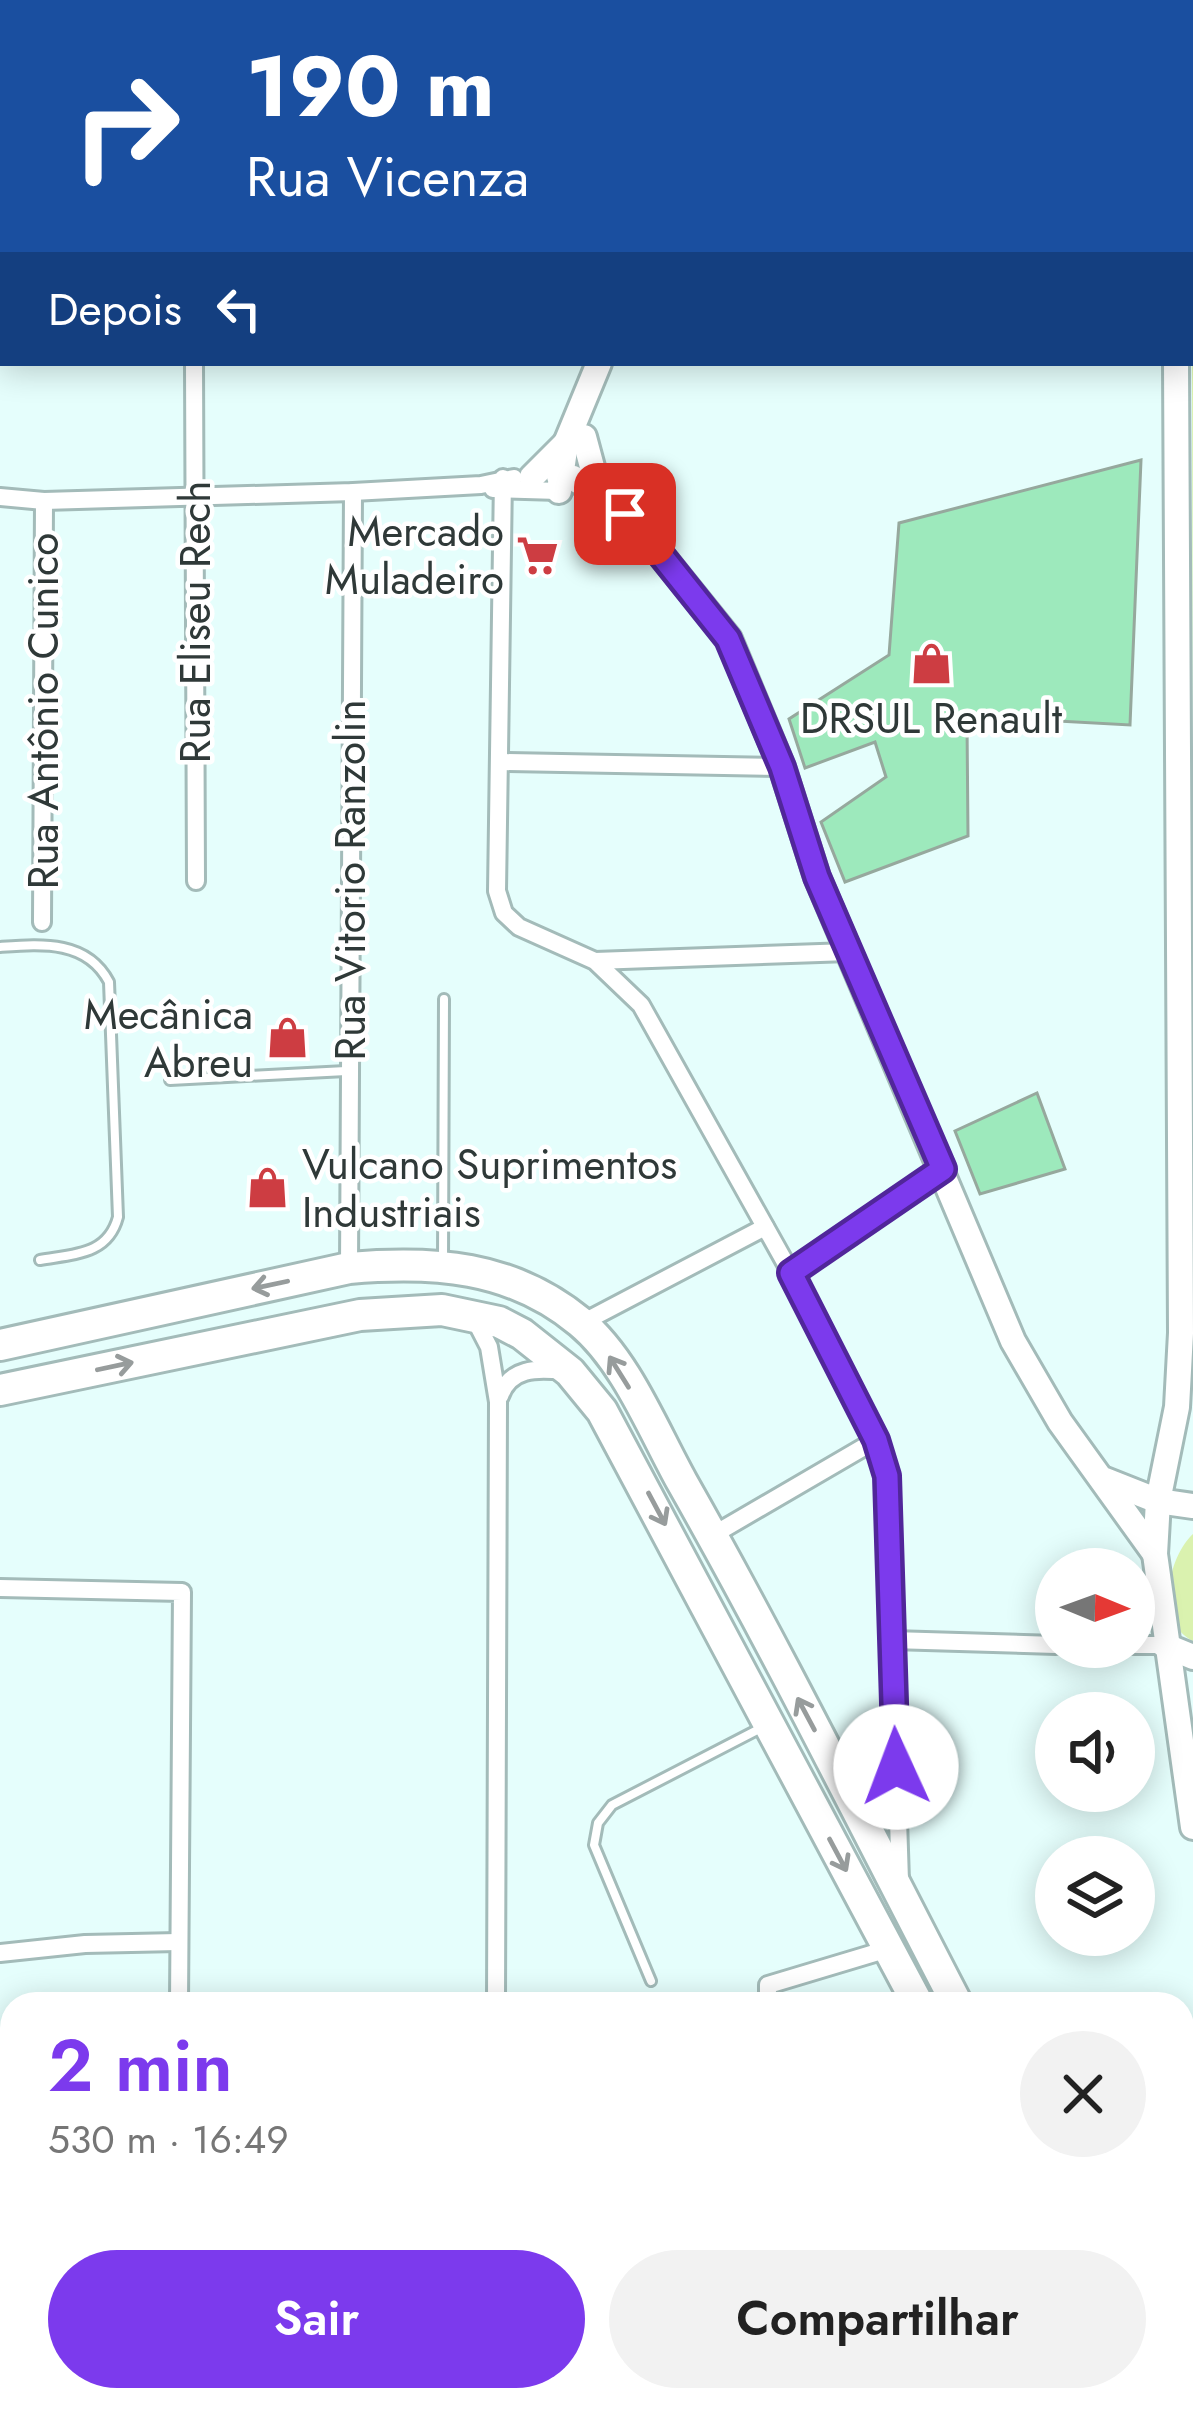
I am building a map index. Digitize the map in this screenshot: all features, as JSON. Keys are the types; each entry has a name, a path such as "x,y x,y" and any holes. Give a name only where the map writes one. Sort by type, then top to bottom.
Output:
{"highway":[{"path":"0,1345 349,1268 443,1264 476,1269 541,1294 582,1323 633,1395 712,1535 951,1992"},
{"path":"0,1390 360,1315 442,1310 523,1334 570,1372 602,1411 911,1992"}],"street":[{"name":"Rua Eliseu Rech","path":"194,366 196,881"},
{"path":"566,485 598,366"},
{"path":"503,485 532,477 575,440 609,366"},
{"path":"1155,1548 1152,1491 1177,1407 1181,1333 1176,366"},
{"path":"575,440 599,493"},
{"path":"532,477 599,493 651,536 728,639 782,767 817,877 1013,1341 1060,1422 1151,1548"},
{"path":"503,485 497,891 504,913 552,946 596,961 849,952"},
{"path":"0,497 44,501 566,485 661,555"},
{"name":"Rua Vitorio Ranzolin","path":"349,1268 353,492"},
{"name":"Rua Antônio Cunico","path":"42,922 44,501"},
{"path":"502,762 782,767"},
{"path":"596,961 641,1005 791,1273 876,1440 887,1476 900,1894"},
{"path":"791,1273 943,1169"},
{"path":"582,1323 765,1227"},
{"path":"472,1316 489,1347 498,1402 496,1992"},
{"path":"498,1402 505,1381 518,1373 570,1372"},
{"path":"712,1535 876,1440"},
{"path":"1105,1480 1193,1506"},
{"path":"1155,1554 1164,1645 1193,1827"},
{"path":"0,1588 182,1592 178,1992"},
{"path":"892,1640 1035,1644"},
{"path":"1155,1645 1193,1657"},
{"path":"0,1954 85,1944 178,1942"},
{"path":"768,1992 768,1985 888,1949"}],"lane":[{"path":"42,922 42,944"},
{"path":"0,947 42,944 78,951 99,962 109,982 118,1217 114,1235 103,1244 40,1260"},
{"path":"443,1264 444,999"},
{"path":"170,1080 348,1070"},
{"path":"651,1981 594,1845 598,1823 612,1805 770,1724"}],"green space":[{"path":"1192,366 1193,366 1193,767"},
{"path":"1193,1534 1193,1641 1173,1620 1169,1590 1177,1558"}],"building":[{"name":"DRSUL Renault","path":"1141,460 1130,725 986,717 967,722 968,836 845,882 821,822 886,777 875,742 805,768 789,719 889,655 899,523"},
{"path":"1037,1093 1065,1169 980,1194 955,1131"}],"place":[{"name":"Mercado Muladeiro","path":"538,555"},
{"name":"DRSUL Renault","path":"931,664"},
{"name":"Mecânica Abreu","path":"287,1038"},
{"name":"Vulcano Suprimentos Industriais","path":"268,1188"}],"route":[{"path":"625,514 651,536 728,639 782,767 817,877 943,1169 791,1273 876,1440 887,1476 896,1767"}]}
